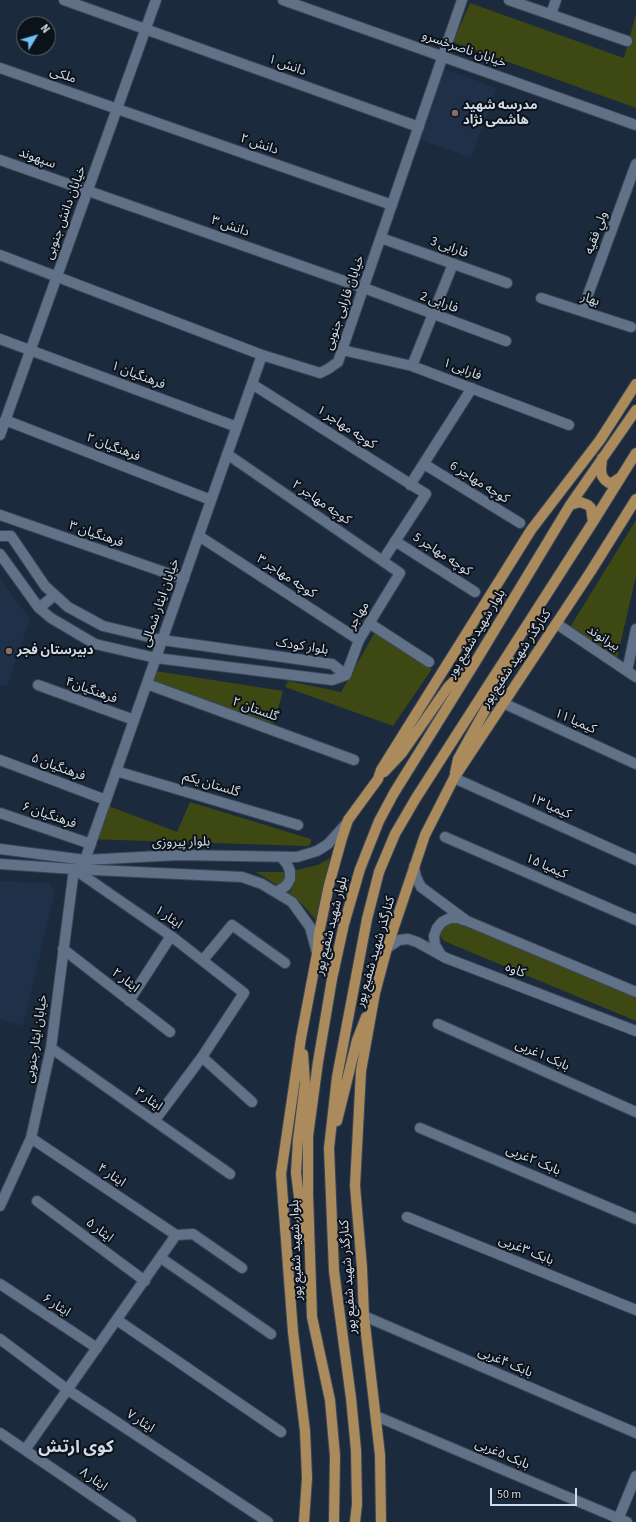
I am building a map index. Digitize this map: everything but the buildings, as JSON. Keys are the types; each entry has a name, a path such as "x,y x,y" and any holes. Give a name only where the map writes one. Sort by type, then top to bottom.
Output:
{"main road":[{"path":"378,779 381,770 531,530 600,440 636,384"},
{"name":"بلوار شهید شفیع پور","path":"334,1522 335,1456 330,1400 312,1317 308,1136 318,1062 332,979 344,924 360,869 379,821 394,793 570,505 636,410"},
{"path":"355,1522 357,1504 356,1450 352,1398 334,1271 330,1148 337,1077 345,1030 367,919 379,872 395,834 416,798 636,453"},
{"path":"602,458 602,476 609,483 615,482 623,475"},
{"name":"کنارگذر شهید شفیع پور","path":"381,1522 380,1455 364,1316 362,1268 355,1186 361,1071 375,994 388,948 425,835 454,778 557,624 636,499"},
{"path":"570,505 580,502 588,505 591,508 593,522"},
{"path":"454,778 458,759 503,678 513,648"},
{"path":"304,1522 307,1478 305,1438 293,1332 281,1174 301,1038 317,954 319,933 329,885 348,820 378,779 402,753 448,687 479,656"},
{"path":"330,1148 346,1089 357,1040 375,994"},
{"path":"301,1038 305,1083 298,1140 296,1173 311,1280"}],"street":[{"name":"دانش ۱","path":"64,0 419,127"},
{"name":"خیابان دانش جنوبی","path":"0,435 156,0"},
{"name":"خیابان ناصرخسرو","path":"283,0 636,125"},
{"name":"خیابان فارابی جنوبی","path":"57,276 262,355 320,373 338,362 462,0"},
{"path":"509,0 627,41"},
{"path":"551,14 556,0"},
{"name":"ملکی","path":"0,68 117,109"},
{"name":"دانش ۲","path":"117,109 392,205"},
{"name":"سپهوند","path":"0,160 87,191"},
{"name":"ولي فقيه","path":"582,311 636,164"},
{"name":"دانش ۳","path":"87,191 364,288"},
{"name":"فارابی 3","path":"381,238 508,283"},
{"path":"0,255 57,276"},
{"path":"412,366 452,264"},
{"name":"فارابی 2","path":"364,288 506,341"},
{"name":"بهار","path":"541,298 631,327"},
{"name":"فرهنگیان ۱","path":"0,339 31,349 237,427"},
{"name":"فارابی ۱","path":"342,350 412,366 569,425"},
{"name":"خیابان ایثار شمالی","path":"85,860 262,355"},
{"name":"کوچه مهاجر ۱","path":"252,384 426,494 395,541"},
{"path":"410,485 472,388"},
{"name":"فرهنگیان ۲","path":"5,420 211,500"},
{"name":"کوچه مهاجر ۲","path":"227,454 400,572"},
{"name":"کوچه مهاجر 6","path":"424,464 520,524"},
{"name":"فرهنگیان ۳","path":"0,515 184,579"},
{"path":"0,536 11,536 17,521"},
{"name":"بلوار کودک","path":"11,536 45,586 68,607 103,626 162,640 332,664 346,675"},
{"name":"کوچه مهاجر ۳","path":"199,536 359,640"},
{"path":"383,560 395,541"},
{"name":"کوچه مهاجر 5","path":"395,541 475,592"},
{"path":"0,554 39,608 50,618 95,644 156,658 332,680 346,675"},
{"name":"مهاجر","path":"346,675 359,640 400,572"},
{"path":"39,608 55,595"},
{"path":"369,623 429,662"},
{"name":"بیرانوند","path":"557,624 636,677"},
{"path":"627,671 636,629"},
{"path":"260,671 262,654"},
{"name":"گلستان ۲","path":"147,684 354,760"},
{"name":"فرهنگیان۴","path":"38,685 134,720"},
{"name":"کیمیا ۱۱","path":"503,703 636,764"},
{"name":"فرهنگیان ۵","path":"0,760 106,800"},
{"name":"گلستان یکم","path":"116,771 298,825"},
{"name":"کیمیا ۱۳","path":"454,778 636,860"},
{"name":"فرهنگیان ۶","path":"0,813 90,844"},
{"name":"بلوار پیروزی","path":"0,849 85,860 178,855 297,857 317,851 328,844 338,835 348,820"},
{"name":"کیمیا ۱۵","path":"445,837 636,920"},
{"path":"276,892 286,886 290,879 290,871 287,864 281,857"},
{"path":"0,864 242,877 262,884 292,902 310,927 317,954"},
{"name":"کاوه","path":"414,866 416,877 421,887 467,921 636,992"},
{"name":"ایثار ۱","path":"74,869 171,936 244,993 202,1057"},
{"name":"خیابان ایثار جنوبی","path":"0,1206 31,1138 51,1048 74,869"},
{"path":"446,958 439,953 435,945 434,936 437,928 442,922 450,918 459,918 467,921"},
{"path":"203,960 232,925 285,963"},
{"path":"130,1001 171,936"},
{"name":"کاوه","path":"388,948 399,940 408,939 417,942 446,958 636,1032"},
{"name":"ایثار ۲","path":"64,949 170,1032"},
{"name":"بابک ۱غربی","path":"438,1024 636,1112"},
{"name":"ایثار ۳","path":"51,1048 230,1174"},
{"path":"155,1120 202,1057 252,1102"},
{"name":"بابک ۲غربی","path":"420,1128 636,1219"},
{"name":"ایثار ۴","path":"31,1138 176,1236"},
{"name":"ایثار ۵","path":"37,1201 145,1281"},
{"name":"بابک ۳غربی","path":"407,1217 636,1310"},
{"path":"25,1450 176,1236 193,1234 242,1268"},
{"path":"161,1258 271,1334"},
{"name":"ایثار ۶","path":"0,1284 97,1348"},
{"name":"بابک ۴غربی","path":"364,1316 636,1433"},
{"path":"117,1320 281,1432"},
{"name":"ایثار ۷","path":"0,1339 68,1390 268,1522"},
{"name":"بابک ۵غربی","path":"376,1416 621,1521"},
{"name":"ایثار ۸","path":"0,1433 126,1521"},
{"path":"621,1521 635,1481"}],"shaded area":[{"name":"مدرسه شهید ه‍اشمی نژاد","path":"439,67 497,88 471,158 413,137"},
{"name":"دبیرستان فجر","path":"0,578 30,619 7,686 0,684"},
{"path":"0,881 49,883 55,892 23,1026 0,1019"}],"green space":[{"path":"470,3 624,58 636,14 636,108 453,42"},
{"path":"636,520 636,576 617,658 569,629"},
{"path":"375,632 432,669 393,726 285,687 288,681 341,692"},
{"path":"149,670 283,691 273,726 145,681"},
{"path":"190,802 311,839 311,843 308,846 85,839 101,803 177,832"},
{"path":"330,858 316,920 302,904 287,894 291,891 295,881 292,871 318,865"},
{"path":"256,872 285,872 287,876 280,887"},
{"path":"455,921 636,996 636,1021 444,941 438,931 440,926"}],"place":[{"name":"مدرسه شهید ه‍اشمی نژاد","path":"455,113"},
{"name":"دبیرستان فجر","path":"9,651"}],"district":[{"name":"کوی ارتش","path":"76,1448"}]}
